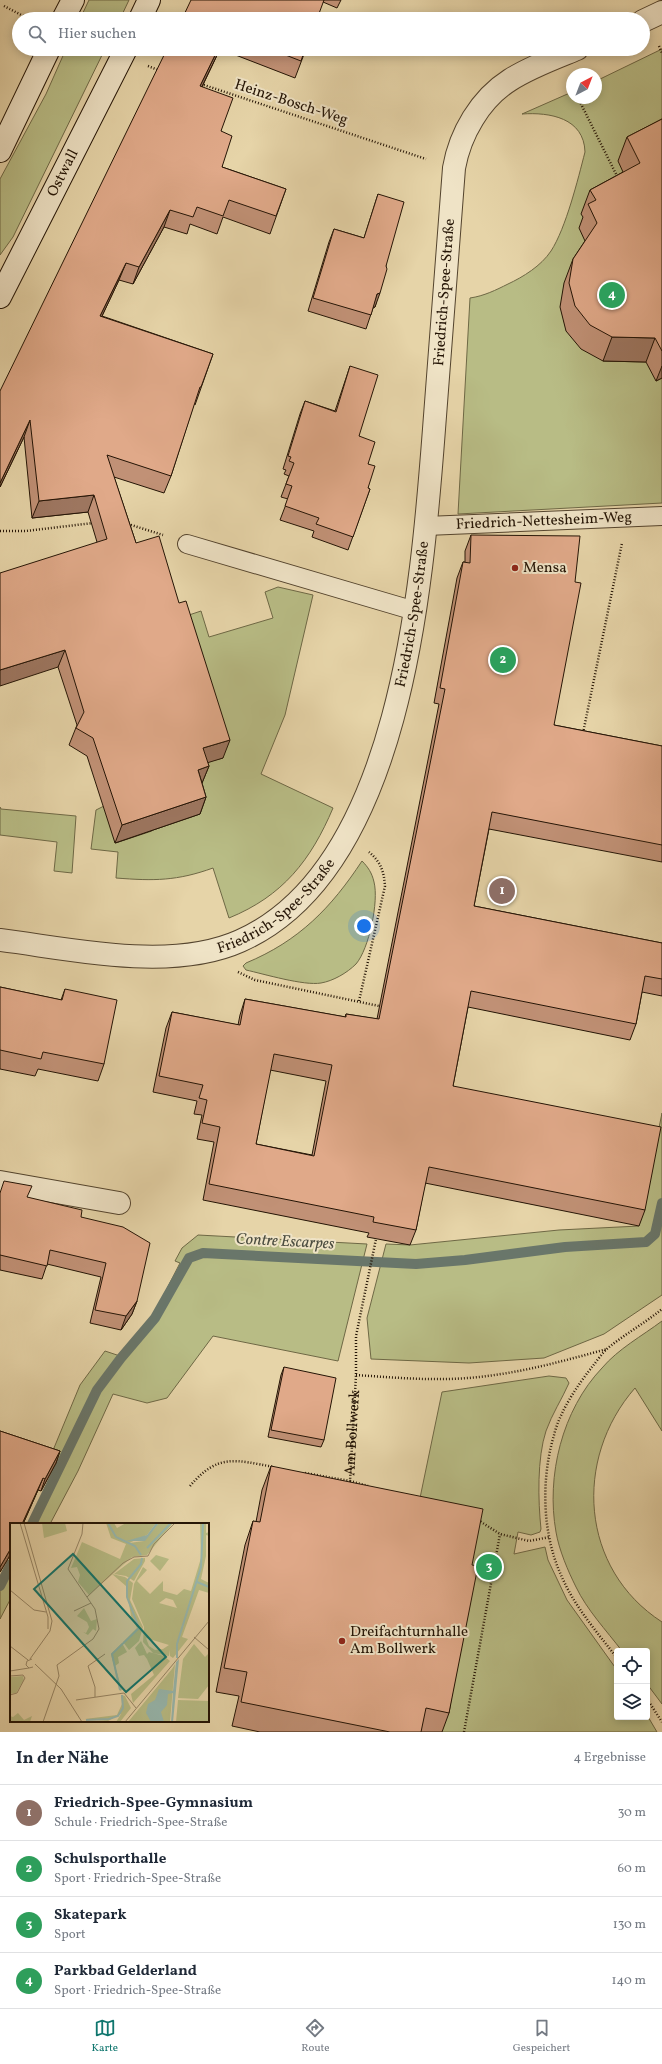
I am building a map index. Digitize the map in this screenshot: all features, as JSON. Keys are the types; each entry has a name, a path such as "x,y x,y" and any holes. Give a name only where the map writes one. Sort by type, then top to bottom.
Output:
{"street":[{"path":"67,12 73,0"},
{"path":"143,12 149,0"},
{"path":"650,18 662,12"},
{"path":"0,151 46,56"},
{"name":"Ostwall","path":"0,297 122,56"},
{"name":"Friedrich-Spee-Straße","path":"0,940 136,957 182,956 225,947 256,933 287,910 324,872 347,837 362,807 377,767 397,698 415,611 426,526 454,168 458,149 484,102 510,80 562,56"},
{"path":"0,1182 119,1203"}],"lane":[{"name":"Friedrich-Nettesheim-Weg","path":"426,526 662,516"},
{"path":"187,544 415,611"}],"path":[{"path":"4,6 16,12"},
{"path":"130,56 160,70"},
{"name":"Heinz-Bosch-Weg","path":"198,83 454,168"},
{"path":"581,104 620,181"},
{"path":"582,740 627,518"},
{"path":"0,531 26,531 94,523"},
{"path":"126,523 187,544"},
{"path":"347,837 374,856 384,872 385,886 358,1001"},
{"path":"225,947 237,971 255,980 379,1006"},
{"name":"Am Bollwerk","path":"304,1473 350,1482 356,1376 356,1336 376,1239"},
{"path":"614,1654 572,1597 560,1575 546,1516 546,1483 554,1435 582,1380 607,1349 662,1309"},
{"path":"356,1376 424,1380 487,1376 546,1366 607,1349"},
{"path":"190,1486 201,1473 211,1466 224,1462 241,1461 280,1468"},
{"path":"350,1482 373,1487"},
{"path":"474,1518 500,1534 530,1542 550,1537"},
{"path":"464,1732 500,1534"},
{"path":"650,1704 662,1722"}],"green space":[{"path":"89,0 129,0 123,12 83,12"},
{"path":"662,49 662,503 458,514 470,298 480,296 514,281 542,262 551,251 567,217 585,152 579,131 564,120 544,114 522,114 566,95 566,104 602,104 602,78"},
{"path":"63,56 102,56 13,237 0,255 0,179 46,94"},
{"path":"278,587 313,595 285,715 261,774 333,808 315,844 305,860 293,874 265,899 229,918 213,868 177,878 142,880 116,878 118,852 91,849 96,810 104,806 116,843 152,831 180,618 201,611 209,637 273,618 265,592"},
{"path":"0,807 1,809 76,816 72,873 54,871 57,842 0,835"},
{"path":"362,861 370,870 373,879 375,901 369,936 361,957 356,964 335,978 321,983 305,983 246,970 243,966 246,963 265,954 298,933 326,908"},
{"path":"662,1113 662,1295 604,1334 544,1358 469,1363 371,1359 367,1318 386,1244 410,1245 559,1230 639,1226"},
{"path":"198,1235 367,1244 338,1361 213,1336 167,1398 147,1403 113,1394 78,1471 51,1523 30,1523 61,1464 49,1460 80,1385 105,1351 120,1356 153,1316 180,1263 175,1261 182,1248"},
{"path":"662,1321 662,1431 635,1388 615,1416 602,1447 595,1479 594,1512 601,1543 614,1573 635,1600 662,1622 662,1704 650,1688 650,1648 620,1648 591,1612 580,1595 559,1546 553,1511 553,1489 556,1467 560,1445 567,1424 588,1385 608,1361 630,1343"},
{"path":"549,1376 566,1378 569,1383 548,1425 541,1454 539,1506 541,1529 540,1532 531,1535 518,1532 514,1554 545,1547 548,1560 567,1600 614,1666 614,1720 650,1720 657,1732 441,1732 469,1590 420,1498 442,1392"},
{"path":"10,1561 10,1600 0,1619 0,1580"}],"building":[{"path":"191,0 324,0 320,12 185,12"},
{"path":"164,56 215,56 200,86 233,98 221,131 232,136 222,167 286,189 276,216 229,200 223,216 197,207 193,217 170,210 139,267 126,263 100,316 213,354 200,387 171,476 107,455 136,543 159,536 179,603 186,601 230,740 203,748 209,766 198,770 206,797 122,825 93,738 76,728 84,712 65,650 0,670 0,573 107,539 94,495 39,501 30,420 0,483 0,391"},
{"path":"288,56 303,56 301,61"},
{"path":"662,119 662,351 655,338 612,337 590,325 575,306 569,283 573,259 597,223 588,204 596,200 590,190 640,163 627,137"},
{"path":"378,194 404,202 380,293 377,294 371,315 313,298 334,229 364,238"},
{"path":"350,366 378,375 359,436 375,442 368,464 375,466 368,488 370,489 353,537 316,524 319,518 285,506 292,486 286,484 294,463 289,461 291,457 288,456 305,401 336,412"},
{"path":"471,535 580,536 575,582 581,583 554,725 662,746 662,845 492,812 474,906 662,943 662,979 645,976 636,1024 471,991 453,1086 661,1127 645,1210 429,1167 416,1230 373,1222 374,1217 209,1184 220,1127 202,1123 207,1100 199,1098 203,1085 159,1076 172,1012 240,1025 245,999 346,1017 346,1014 379,1019 445,689 440,688 463,562 470,563","holes":["274,1054 332,1065 314,1156 256,1144"]},
{"path":"0,987 62,1000 65,989 117,1000 104,1064 43,1052 41,1059 0,1050"},
{"path":"4,1181 32,1186 27,1197 82,1210 81,1217 123,1227 150,1243 137,1301 126,1316 95,1310 106,1263 50,1250 47,1266 0,1255 0,1193"},
{"path":"284,1367 336,1378 324,1440 271,1430"},
{"path":"0,1431 60,1451 45,1479 43,1478 22,1523 10,1523 10,1550 0,1567"},
{"name":"Dreifachturnhalle Am Bollwerk","path":"271,1466 483,1509 472,1565 478,1566 449,1713 426,1708 421,1732 390,1732 241,1702 247,1672 224,1668 253,1521 260,1522"}],"waterway":[{"name":"Contre Escarpes","path":"32,1523 97,1390 121,1358 155,1318 189,1258 203,1253 416,1264 465,1260 565,1247 646,1242 655,1234 662,1203"},
{"name":"Contre Escarpes","path":"0,1586 10,1566"}],"place":[{"name":"Parkbad Gelderland","path":"612,295"},
{"name":"Mensa","path":"515,568"},
{"name":"Schulsporthalle","path":"503,660"},
{"name":"Friedrich-Spee-Gymnasium","path":"502,891"},
{"name":"Skatepark","path":"489,1567"},
{"name":"Dreifachturnhalle Am Bollwerk","path":"342,1641"}]}
